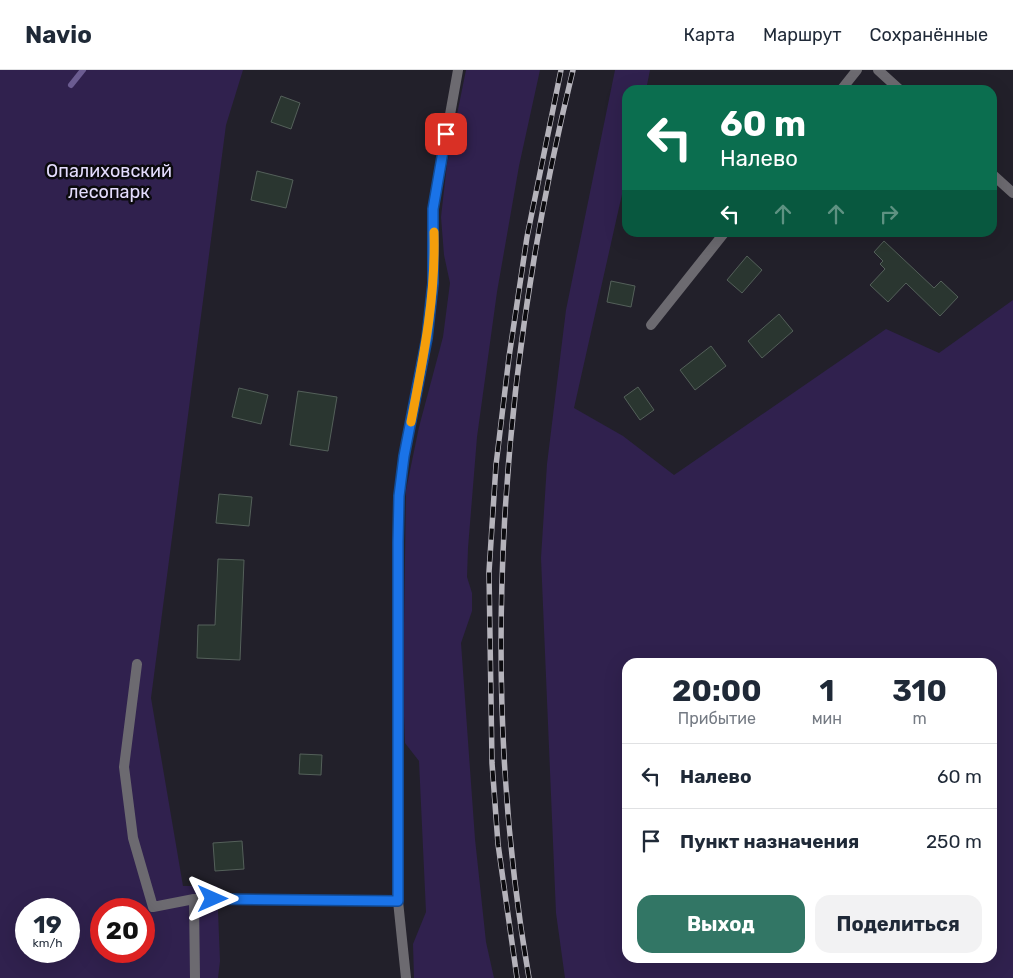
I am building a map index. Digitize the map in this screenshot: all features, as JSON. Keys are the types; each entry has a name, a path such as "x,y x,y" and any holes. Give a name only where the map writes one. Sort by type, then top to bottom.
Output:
{"street":[{"path":"406,978 398,901 399,496 404,456 427,338 433,283 433,209 458,70"},
{"path":"845,85 857,70"},
{"path":"878,70 894,85"},
{"path":"997,179 1013,193"},
{"path":"651,325 721,237"},
{"path":"137,664 124,767 133,838 153,907 194,899 398,901"},
{"path":"194,899 195,978"}],"green space":[{"name":"Опалиховский лесопарк","path":"0,70 243,70 226,125 151,698 183,886 217,886 220,961 218,978 0,978"},
{"path":"466,70 540,70 519,166 497,292 477,437 467,577 472,593 472,611 461,643 475,839 486,942 494,978 414,978 413,944 426,912 419,761 405,743 403,690 406,490 419,427 443,337 450,283 444,255 441,217 447,164"},
{"path":"615,70 650,70 647,85 622,85 622,194 574,408 623,436 674,475 886,329 939,353 1013,300 1013,978 565,978 556,913 541,558 547,464 566,310"}],"building":[{"path":"281,96 300,103 291,129 271,122"},
{"path":"257,171 293,180 286,208 251,200"},
{"path":"884,241 934,288 941,281 958,297 940,316 906,283 888,302 870,285 885,269 880,264 883,261 874,252"},
{"path":"747,256 762,270 742,293 727,280"},
{"path":"611,281 635,286 631,307 607,302"},
{"path":"779,314 793,331 762,358 748,341"},
{"path":"711,346 726,366 695,390 680,370"},
{"path":"638,387 654,410 640,420 624,397"},
{"path":"239,388 268,395 261,424 232,417"},
{"path":"298,391 337,397 328,451 290,445"},
{"path":"219,494 252,497 249,526 216,523"},
{"path":"218,559 244,560 240,660 197,658 198,625 215,625"},
{"path":"300,754 322,755 321,775 299,774"},
{"path":"242,841 244,869 215,871 213,843"}],"waterway":[{"path":"71,85 83,70"}],"railway":[{"path":"517,978 498,844 492,763 489,572 496,465 509,357 527,237 561,70"},
{"path":"529,978 513,865 504,751 501,637 505,522 514,408 528,294 548,181 573,70"}],"slow traffic":[{"path":"411,422 427,338 433,283 434,232"}],"route":[{"path":"213,899 398,901 399,496 404,456 427,338 433,283 433,209 446,134"}]}
